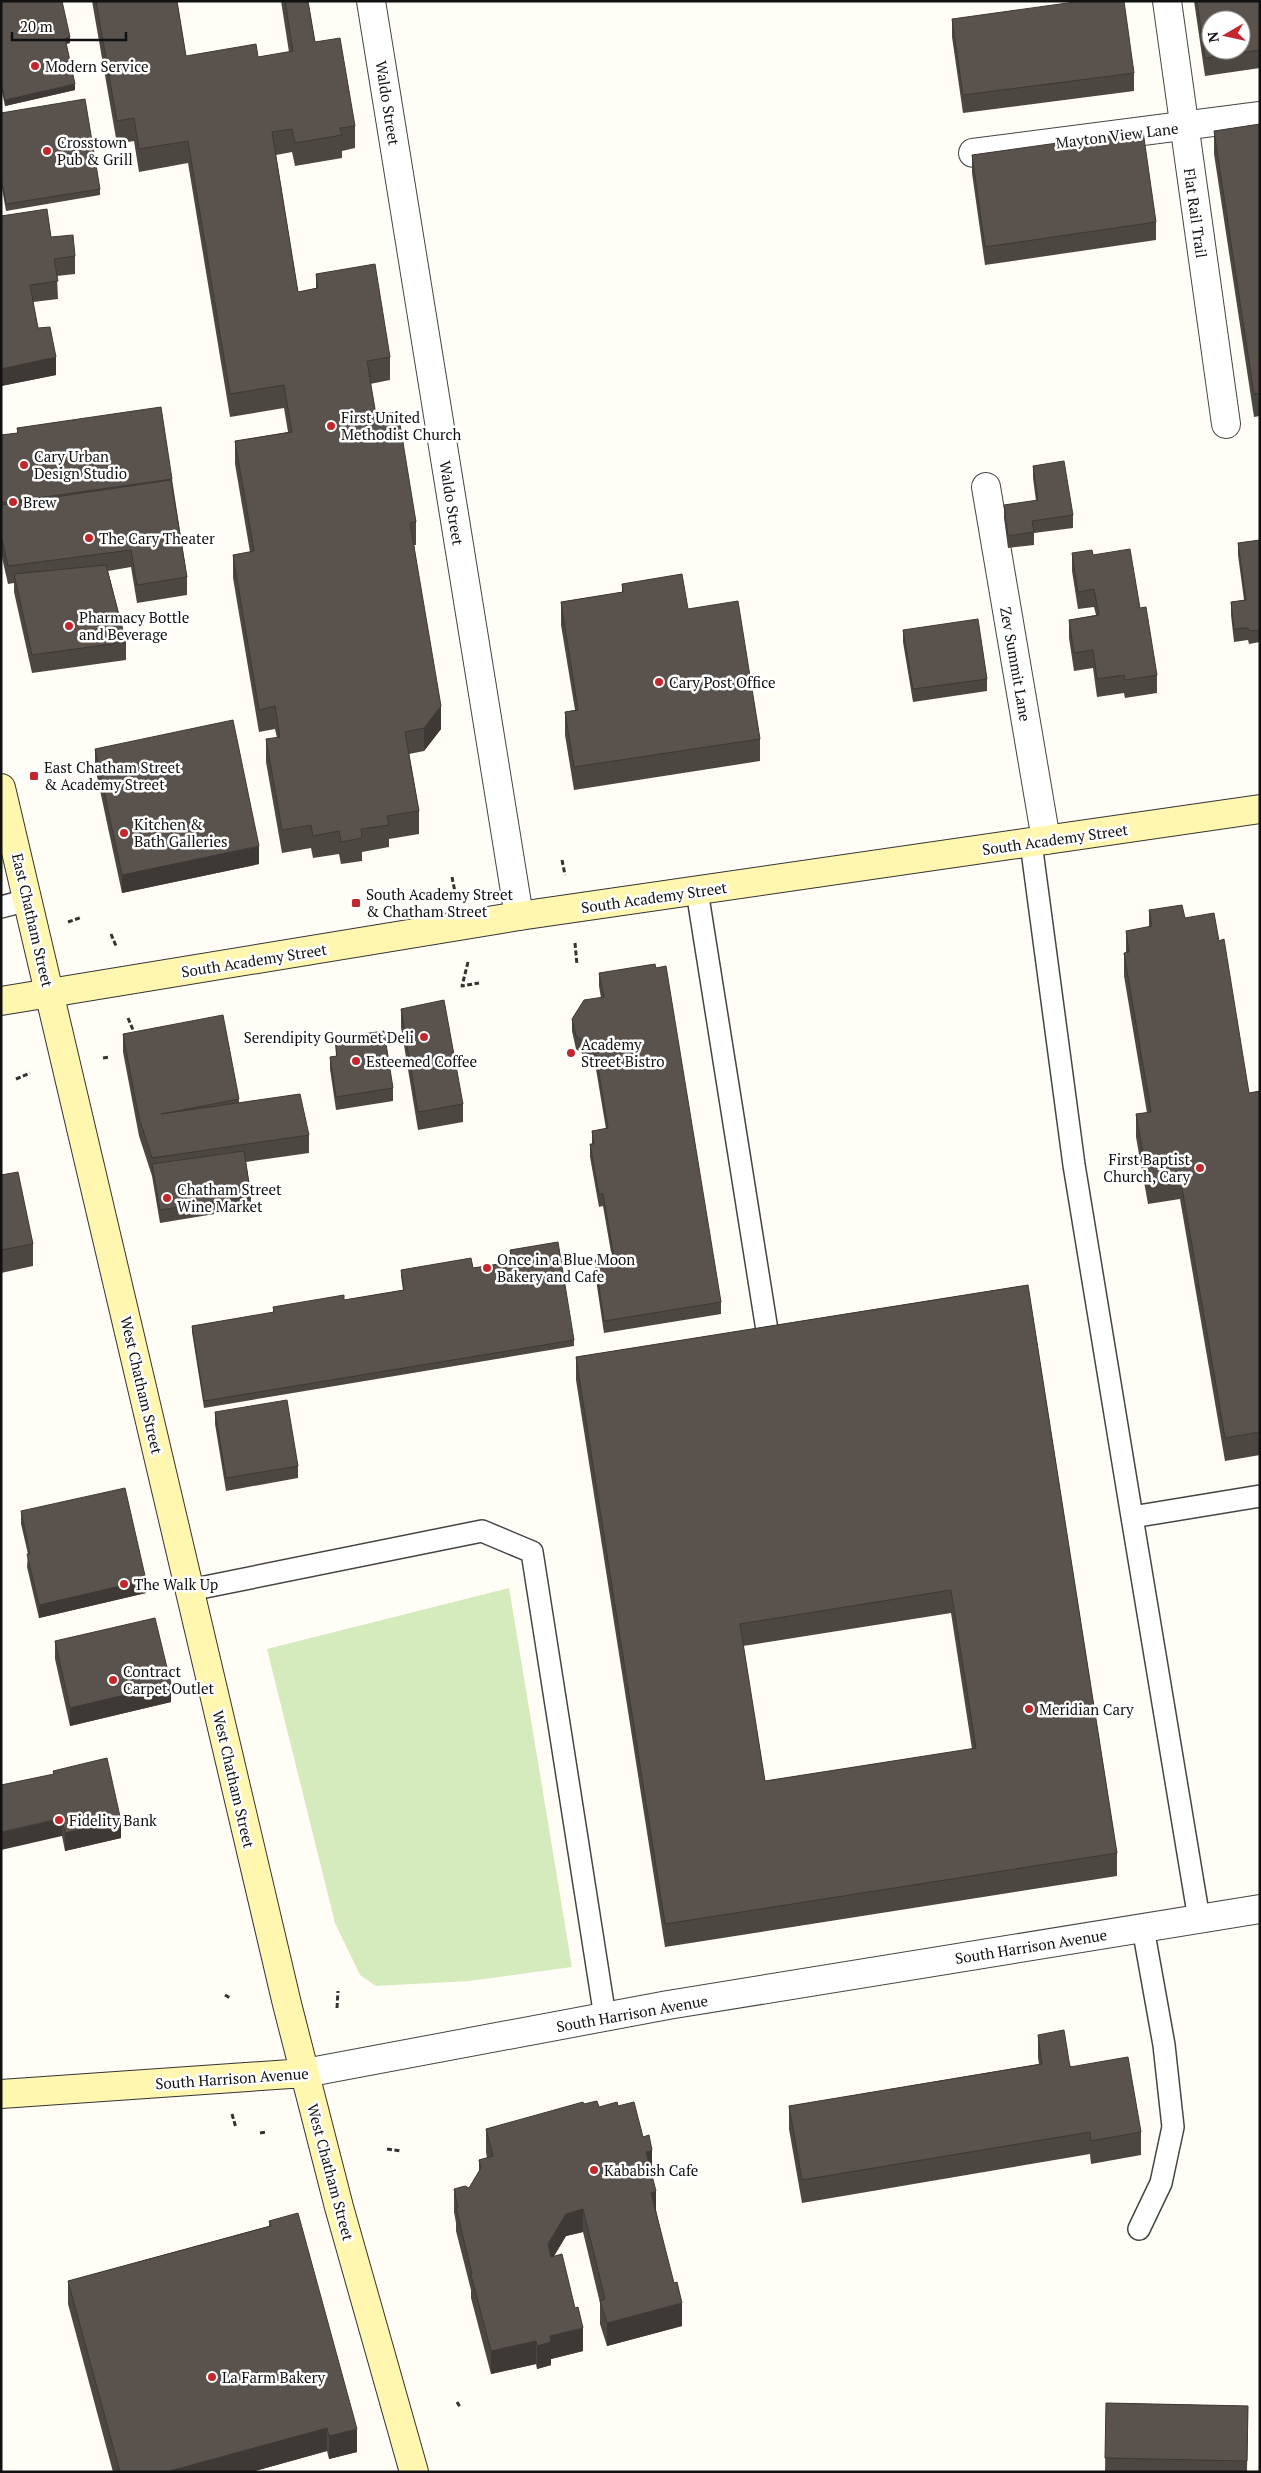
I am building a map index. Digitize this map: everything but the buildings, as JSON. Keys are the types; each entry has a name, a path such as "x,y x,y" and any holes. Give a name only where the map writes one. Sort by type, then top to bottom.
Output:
{"main road":[{"name":"East Chatham Street","path":"1,788 6,825 28,900 50,994"},
{"name":"South Academy Street","path":"1,1001 519,916 1260,809"},
{"name":"West Chatham Street","path":"50,994 305,2073 339,2207 414,2472"},
{"name":"South Harrison Avenue","path":"1,2094 305,2073"}],"street":[{"name":"Waldo Street","path":"371,1 519,916"},
{"name":"Flat Rail Trail","path":"1167,1 1226,424"},
{"name":"Mayton View Lane","path":"973,153 1260,116"},
{"name":"Zev Summit Lane","path":"986,487 1038,841"},
{"name":"South Harrison Avenue","path":"305,2073 605,2017 1260,1909"}],"lane":[{"path":"1038,841 1073,1156 1199,1919"},
{"path":"697,891 770,1349"},
{"path":"1,907 28,900"},
{"path":"1132,1517 1260,1496"},
{"path":"190,1590 482,1531 532,1552 605,2017"},
{"path":"1139,2229 1161,2184 1173,2127 1164,2045 1143,1928"}],"path":[{"path":"452,877 455,892"},
{"path":"62,924 82,917"},
{"path":"111,934 116,946"},
{"path":"575,938 577,965"},
{"path":"468,962 462,986 479,983"},
{"path":"128,1018 133,1030"},
{"path":"103,1058 109,1057"},
{"path":"16,1079 30,1073"},
{"path":"337,2008 338,1991"},
{"path":"225,1995 230,1998"},
{"path":"232,2114 236,2128"},
{"path":"260,2133 266,2132"},
{"path":"387,2149 401,2151"},
{"path":"458,2402 460,2407"}],"green space":[{"path":"509,1588 572,1967 469,1981 376,1986 360,1975 335,1923 267,1649"}],"place":[{"name":"Modern Service","path":"35,66"},
{"name":"Crosstown Pub & Grill","path":"47,151"},
{"name":"First United Methodist Church","path":"331,426"},
{"name":"Cary Urban Design Studio","path":"24,465"},
{"name":"Brew","path":"13,502"},
{"name":"The Cary Theater","path":"89,538"},
{"name":"Pharmacy Bottle and Beverage","path":"69,626"},
{"name":"Cary Post Office","path":"659,682"},
{"name":"East Chatham Street & Academy Street","path":"34,776"},
{"name":"Kitchen & Bath Galleries","path":"124,833"},
{"name":"South Academy Street & Chatham Street","path":"356,903"},
{"name":"Serendipity Gourmet Deli","path":"424,1037"},
{"name":"Academy Street Bistro","path":"571,1053"},
{"name":"Esteemed Coffee","path":"356,1061"},
{"name":"First Baptist Church, Cary","path":"1200,1168"},
{"name":"Chatham Street Wine Market","path":"167,1198"},
{"name":"Once in a Blue Moon Bakery and Cafe","path":"487,1268"},
{"name":"The Walk Up","path":"124,1584"},
{"name":"Contract Carpet Outlet","path":"113,1680"},
{"name":"Meridian Cary","path":"1029,1709"},
{"name":"Fidelity Bank","path":"59,1820"},
{"name":"Kababish Cafe","path":"594,2170"},
{"name":"La Farm Bakery","path":"212,2377"}]}
